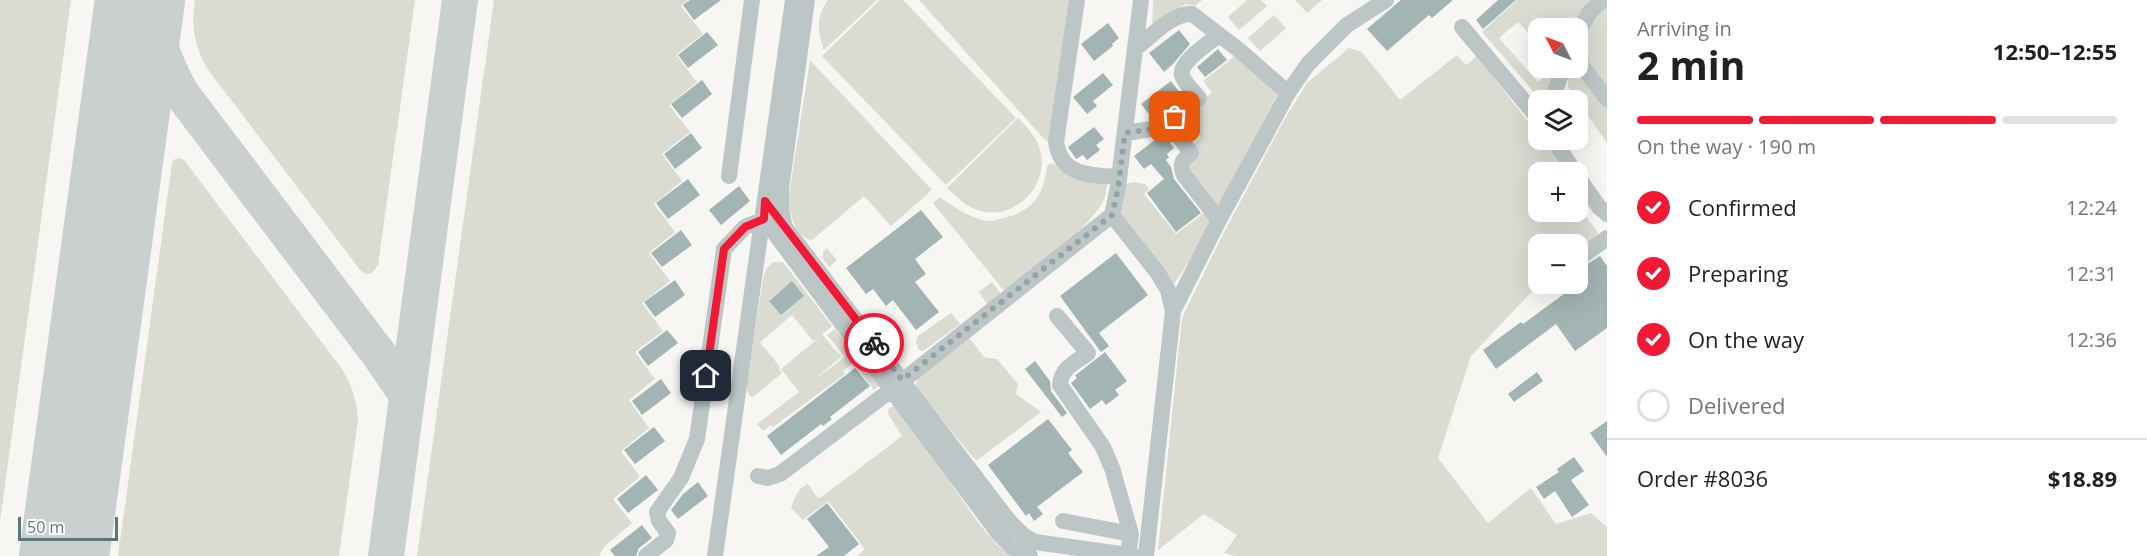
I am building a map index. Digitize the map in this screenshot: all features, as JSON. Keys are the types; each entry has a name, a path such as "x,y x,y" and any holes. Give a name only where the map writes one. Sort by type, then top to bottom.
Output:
{"lane":[{"path":"729,176 752,0"},
{"path":"715,556 793,0"},
{"path":"786,235 781,208 781,189 807,0"},
{"path":"1077,0 1056,142 1057,152 1069,168 1091,175 1118,177"},
{"path":"758,476 768,478 780,474 1112,215 1118,188 1141,0"},
{"path":"1173,311 1288,93 1308,64 1347,25 1386,0"},
{"path":"1586,18 1602,0"},
{"path":"1136,48 1183,14 1192,14 1288,93"},
{"path":"1462,27 1528,105"},
{"path":"1171,126 1175,117 1199,98 1182,77 1181,70 1186,62 1219,35"},
{"path":"1588,74 1607,99"},
{"path":"1125,133 1171,126"},
{"path":"1171,126 1191,153 1182,160 1180,167 1184,175 1220,220"},
{"path":"1588,191 1603,211 1607,232"},
{"path":"765,201 786,235 896,385 999,534 1013,548 1030,556"},
{"path":"1112,215 1157,272 1168,290 1173,311 1146,556"},
{"path":"764,219 786,235"},
{"path":"646,556 666,540 668,532 659,521 657,512 681,478 697,439 724,249 745,227 764,219"},
{"path":"1588,252 1607,238"},
{"path":"896,385 1024,536 1035,542 1132,556 1131,534 1112,468 1103,447 1060,385 1060,377 1064,370 1088,353 1057,316"},
{"path":"1063,521 1131,534"}],"shaded area":[{"path":"0,0 71,0 0,522"},
{"path":"195,0 415,0 378,265 372,273 366,274 361,271 206,67 195,34 193,18"},
{"path":"494,0 688,0 681,6 703,34 676,55 697,82 669,105 690,132 662,154 682,181 654,204 675,232 649,253 670,281 642,303 663,331 635,352 655,379 629,400 649,428 621,451 640,477 613,499 632,523 604,547 599,556 417,556"},
{"path":"828,0 877,0 824,50 819,24 821,12"},
{"path":"880,0 903,0 1016,118 946,185 822,56"},
{"path":"919,0 1073,0 1049,141 1046,141"},
{"path":"1153,0 1202,0 1195,6 1185,4 1152,29"},
{"path":"1247,0 1261,0 1267,6 1239,30 1228,17"},
{"path":"1295,0 1322,0 1307,13"},
{"path":"1517,0 1592,0 1578,18 1528,18 1528,32 1518,22 1499,38 1528,71 1528,78 1534,78 1538,82 1543,78 1551,78 1548,90 1532,90 1482,32"},
{"path":"1607,3 1607,89 1588,64 1588,28"},
{"path":"1274,15 1286,28 1260,51 1248,38"},
{"path":"1349,48 1362,52 1400,100 1457,55 1466,65 1477,56 1528,122 1528,150 1550,150 1555,157 1558,162 1528,162 1528,222 1588,222 1588,219 1598,233 1588,243 1588,234 1528,234 1530,294 1471,356 1438,458 1488,523 1531,488 1556,524 1591,513 1607,527 1607,556 1235,556 1224,553 1237,535 1204,514 1158,550 1182,318 1220,240 1283,122 1307,83"},
{"path":"1236,55 1277,91 1277,95 1220,205 1217,206 1185,166 1192,146 1201,138 1187,120 1178,126 1177,119 1212,93 1203,81"},
{"path":"810,60 932,190 891,226 864,196 812,240 802,235 795,225 788,201"},
{"path":"1568,78 1582,78 1605,103 1607,143 1588,116 1588,90 1570,90"},
{"path":"1018,118 1032,134 1040,148 1042,166 1039,179 1033,190 1014,207 990,212 977,210 947,188"},
{"path":"175,159 184,160 342,369 351,387 358,420 339,556 118,556 172,163"},
{"path":"1051,163 1107,182 1104,199 1079,231 1005,292 933,203 940,197 950,205 984,220 993,221 1013,215 1029,207 1035,201 1043,186 1047,166"},
{"path":"1133,182 1145,184 1149,189 1144,194 1176,234 1205,212 1214,222 1173,286 1119,211 1126,184"},
{"path":"827,248 837,260 829,267 823,259 823,252"},
{"path":"773,262 783,262 832,326 822,334 841,357 811,382 845,357 827,335 835,329 858,359 843,371 845,374 773,427 771,425 763,431 757,424 799,392 781,369 821,336 813,341 792,315 760,342 780,367 782,373 753,397 749,396 746,387 766,269","holes":["792,282 804,296 781,315 769,300"]},
{"path":"992,282 1001,294 987,304 979,292"},
{"path":"951,313 960,324 926,349 922,351 918,349 916,342 918,336"},
{"path":"969,337 984,357 997,359 1018,384 1016,394 1041,412 976,461 916,388 918,375"},
{"path":"860,362 879,386 874,390 856,366"},
{"path":"895,406 979,524 1010,556 857,556 865,549 828,501 803,520 791,508 797,494 804,486 808,484 820,498 902,436 888,414 889,408"}],"building":[{"path":"690,0 721,0 694,20 683,5"},
{"path":"1401,0 1453,0 1432,18 1429,15 1387,51 1367,29"},
{"path":"1498,0 1516,0 1483,29 1476,20"},
{"path":"1108,23 1119,38 1112,44 1113,46 1094,61 1081,44"},
{"path":"1179,30 1190,44 1164,72 1149,53"},
{"path":"707,32 718,45 688,68 678,55"},
{"path":"1218,49 1227,60 1205,77 1197,67"},
{"path":"1103,73 1113,85 1093,101 1097,106 1087,114 1073,97"},
{"path":"702,80 712,94 682,118 671,104"},
{"path":"1171,81 1183,97 1159,117 1152,118 1141,104"},
{"path":"1094,127 1104,139 1096,145 1100,150 1087,160 1083,155 1076,159 1068,147"},
{"path":"691,133 702,148 675,169 664,154"},
{"path":"1166,137 1174,148 1167,154 1169,157 1166,160 1171,167 1174,179 1201,213 1176,232 1147,193 1164,179 1151,164 1144,169 1134,156 1156,139"},
{"path":"688,179 700,195 668,219 656,203"},
{"path":"739,186 750,201 721,225 709,210"},
{"path":"921,210 943,237 915,259 926,274 915,282 939,312 916,330 893,300 886,306 873,289 866,294 846,268"},
{"path":"681,230 692,245 662,267 651,253"},
{"path":"1116,253 1148,295 1099,333 1109,346 1101,352 1060,296"},
{"path":"1600,256 1607,266 1607,328 1575,351 1556,324 1496,369 1483,350 1564,294 1588,294 1588,264"},
{"path":"675,280 685,295 655,317 644,302"},
{"path":"792,281 804,296 781,315 769,301"},
{"path":"667,330 678,343 648,366 638,352"},
{"path":"1105,352 1127,381 1115,390 1119,395 1106,405 1102,400 1090,409 1071,383 1077,378 1075,375"},
{"path":"1035,361 1050,381 1051,391 1067,413 1062,417 1025,369"},
{"path":"855,368 870,386 830,417 832,419 823,426 821,424 781,455 767,436"},
{"path":"1537,372 1543,381 1514,402 1508,394"},
{"path":"661,379 671,393 642,415 632,401"},
{"path":"1048,419 1072,450 1068,453 1083,472 1037,507 1043,514 1034,521 1029,513 1026,516 988,465"},
{"path":"1607,421 1607,457 1590,433"},
{"path":"654,427 665,441 635,464 624,450"},
{"path":"1574,457 1584,471 1571,480 1589,505 1572,517 1555,491 1544,499 1536,487 1559,472 1557,469"},
{"path":"646,475 658,490 628,513 617,499"},
{"path":"698,482 708,496 678,519 671,510 683,494"},
{"path":"827,503 859,544 844,556 816,556 829,547 807,519"},
{"path":"642,525 652,538 639,548 636,556 615,556 610,550"}],"taxiway":[{"path":"148,0 161,48 182,94"},
{"path":"386,556 460,0"},
{"path":"123,125 132,105 144,93 160,89 182,94 381,357 407,395"}],"runway":[{"path":"64,556 140,0"}],"way so far":[{"path":"874,343 902,380 1112,215 1125,133 1171,126 1175,117"}],"route":[{"path":"706,376 724,249 745,227 764,219 765,201 874,343"}]}
